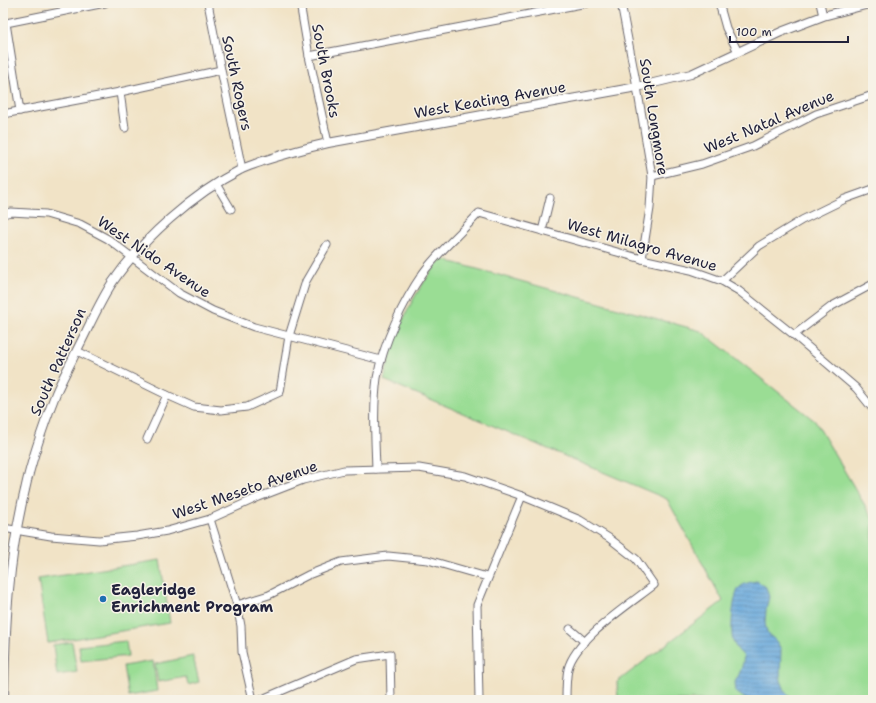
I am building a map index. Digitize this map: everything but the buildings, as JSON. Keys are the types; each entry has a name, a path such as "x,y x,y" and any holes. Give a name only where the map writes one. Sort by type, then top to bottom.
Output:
{"street":[{"path":"20,110 6,23 105,3"},
{"name":"South Rogers","path":"208,3 242,169"},
{"name":"South Brooks","path":"300,3 328,143"},
{"path":"310,56 587,3"},
{"name":"South Longmore","path":"621,3 652,176 650,208 642,258"},
{"path":"719,3 726,28 738,52"},
{"path":"820,3 822,16"},
{"name":"West Keating Avenue","path":"132,257 164,225 205,190 242,169 288,153 328,143 637,88 691,74 781,32 822,16 873,3"},
{"path":"3,114 120,92 221,70"},
{"path":"120,92 125,128"},
{"name":"West Natal Avenue","path":"652,176 702,164 752,146 816,114 873,95"},
{"path":"216,184 231,209"},
{"path":"722,281 759,246 802,220 845,199 873,189"},
{"path":"542,231 550,198"},
{"name":"West Nido Avenue","path":"3,214 11,212 46,214 80,224 108,239 179,293 213,312 254,327 382,360"},
{"name":"West Milagro Avenue","path":"382,360 398,317 423,273 479,213 691,270 722,281 739,291 870,398 873,410"},
{"path":"77,352 194,407 221,410 246,407 280,392 289,336 306,281 327,245"},
{"name":"South Patterson","path":"4,700 4,654 9,585 25,490 40,438 57,391 91,320 112,284 132,257"},
{"path":"794,335 832,306 873,284"},
{"path":"376,469 374,417 375,395 382,360"},
{"path":"147,439 167,395"},
{"name":"West Meseto Avenue","path":"3,528 51,536 99,540 137,536 167,531 210,519 303,480 344,470 419,468 465,476 522,496 580,520 609,538 636,559 654,585 590,635 585,642"},
{"path":"479,700 477,604 522,496"},
{"path":"210,519 237,605 241,626 242,652 253,700"},
{"path":"237,605 269,595 341,562 388,556 428,560 487,577"},
{"path":"566,700 568,668 576,653 585,642 570,629"},
{"path":"260,700 356,659 390,654 391,700"}],"green space":[{"path":"441,259 701,331 815,421 873,519 873,700 618,700 617,682 723,601 667,499 384,380 393,346 412,301"},
{"path":"160,560 170,623 48,643 38,579"},
{"path":"126,641 128,656 81,661 79,646"},
{"path":"72,642 77,672 57,675 53,645"},
{"path":"193,656 199,682 188,685 186,677 158,682 155,664"},
{"path":"153,661 157,691 128,696 123,666"}],"water":[{"path":"757,581 766,587 769,597 765,623 767,633 776,641 781,649 780,678 786,693 795,700 747,700 736,692 735,682 741,670 744,656 738,650 732,636 735,598 741,586"}],"place":[{"name":"Eagleridge Enrichment Program","path":"103,599"}]}
